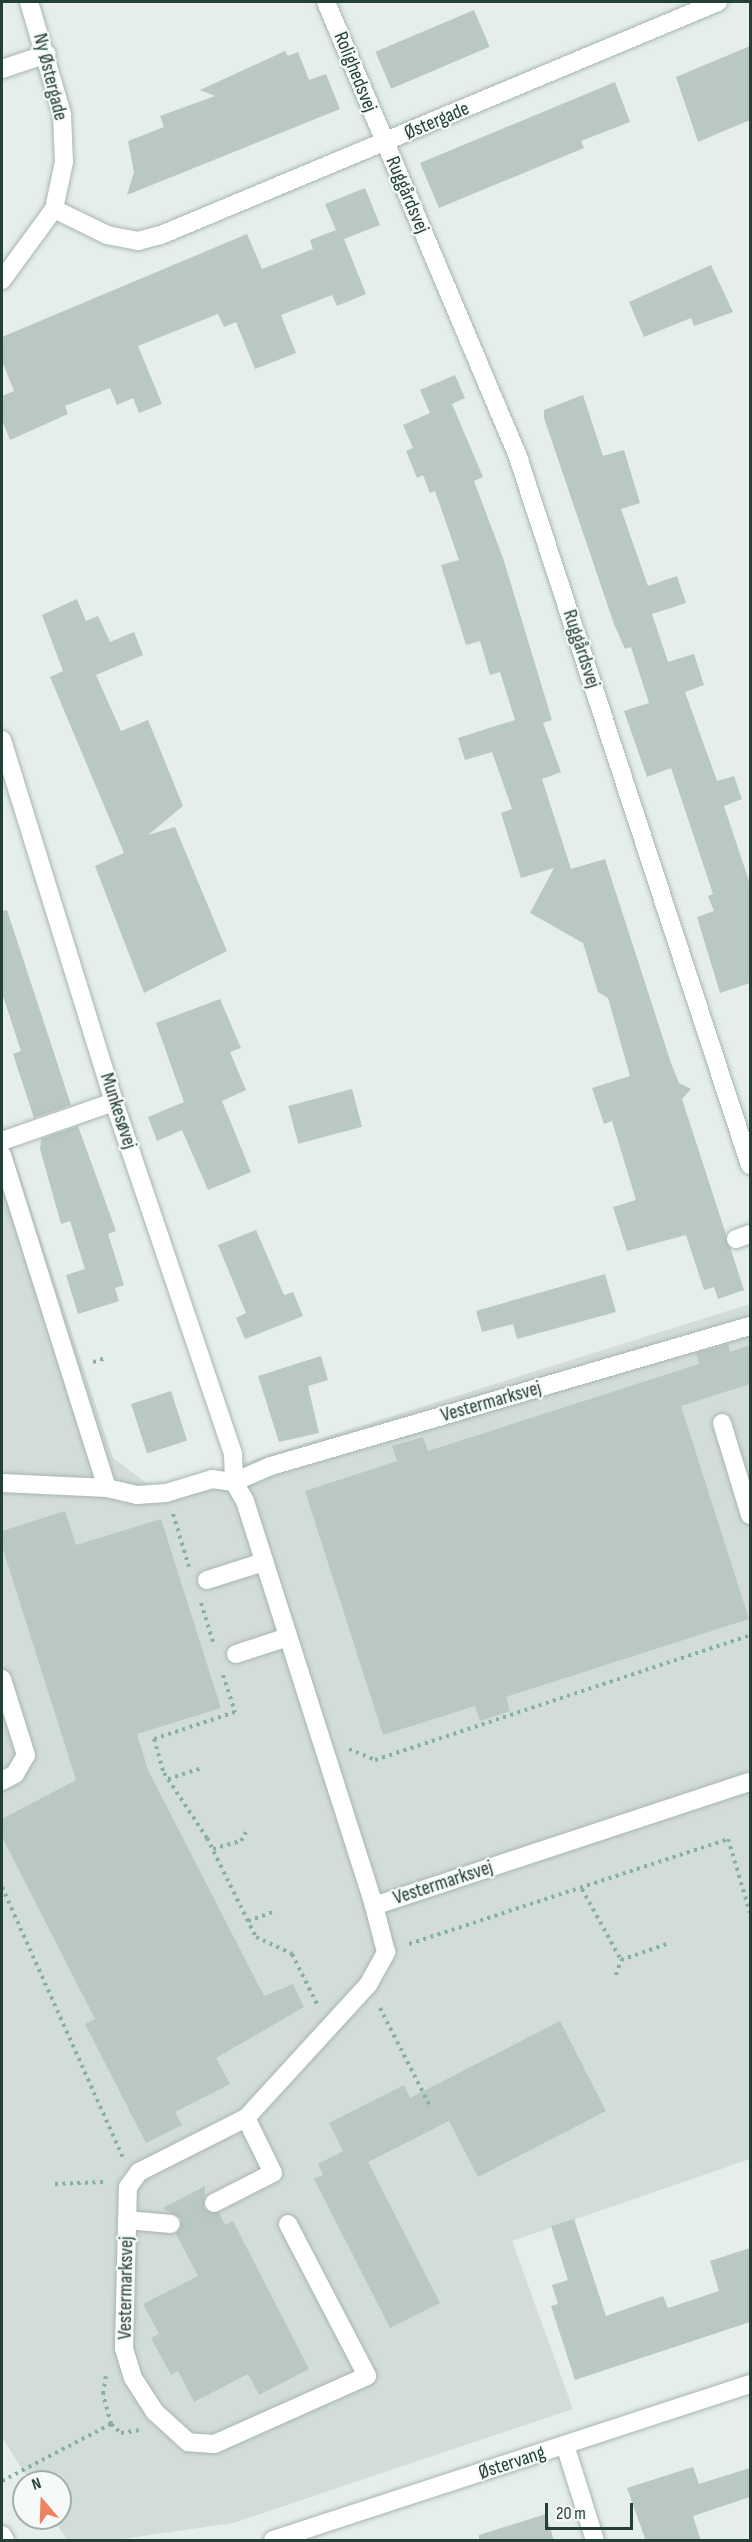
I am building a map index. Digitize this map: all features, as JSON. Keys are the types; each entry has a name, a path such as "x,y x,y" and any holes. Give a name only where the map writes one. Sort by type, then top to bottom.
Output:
{"street":[{"name":"Ny Østergade","path":"2,279 54,209 64,162 62,114 47,54 29,2"},
{"name":"Rolighedsvej","path":"326,2 385,143"},
{"name":"Østergade","path":"54,209 107,235 138,241 385,143 718,2"},
{"path":"2,69 47,54"},
{"name":"Ruggårdsvej","path":"385,143 519,460 742,1113 750,1164"},
{"name":"Munkesøvej","path":"2,740 114,1102 232,1453 234,1482"},
{"path":"2,1141 114,1102"},
{"path":"2,1155 107,1488"},
{"name":"Vestermarksvej","path":"2,1483 107,1488 137,1495 166,1493 212,1479 234,1482 271,1466 750,1326"},
{"path":"722,1423 747,1494 750,1515"},
{"name":"Vestermarksvej","path":"234,1482 264,1562 374,1906 386,1952"},
{"path":"199,1583 264,1562"},
{"path":"236,1654 288,1637"},
{"path":"2,1679 26,1755 15,1773 2,1781"},
{"name":"Vestermarksvej","path":"374,1906 750,1782"},
{"path":"134,2180 246,2118 368,1985 386,1952"},
{"path":"214,2203 273,2173 246,2118"},
{"name":"Vestermarksvej","path":"134,2180 127,2220 124,2348 133,2379 155,2412 181,2437 205,2445 367,2376 288,2223"},
{"path":"127,2220 171,2224"},
{"name":"Østervang","path":"273,2541 750,2384"},
{"path":"565,2445 595,2541"},
{"path":"2,2535 5,2541"}],"path":[{"path":"166,1493 199,1583 215,1648"},
{"path":"318,1735 375,1760 750,1635"},
{"path":"221,1670 235,1712 154,1739 168,1779 213,1849 256,1937 292,1954 329,2028"},
{"path":"168,1779 202,1768"},
{"path":"213,1849 241,1841 246,1832"},
{"path":"386,1952 728,1839 750,1913"},
{"path":"2,1887 134,2180 55,2184"},
{"path":"582,1889 621,1960 616,1975"},
{"path":"248,1921 275,1911"},
{"path":"621,1960 667,1944"},
{"path":"368,1985 430,2106"},
{"path":"2,2481 111,2424 103,2394 107,2372 124,2348"}],"shaded area":[{"path":"2,1120 113,1458 156,1490 750,1304 750,2159 512,2241 573,2409 233,2523 115,2540 67,2540 61,2530 72,2530 72,2470 23,2470 2,2437"}],"building":[{"path":"474,10 490,47 391,89 376,52"},
{"path":"750,46 750,120 698,142 676,77"},
{"path":"285,51 288,56 298,52 309,80 326,74 340,109 127,195 134,172 128,141 164,127 160,116 215,96 200,90"},
{"path":"615,82 630,122 581,141 584,148 439,208 420,163"},
{"path":"365,188 380,225 344,239 366,294 337,306 332,295 281,315 296,353 255,369 236,322 224,327 218,314 138,346 162,404 139,413 133,398 117,405 110,388 65,406 68,414 10,440 2,420 2,396 14,391 2,361 2,337 247,234 262,269 313,249 310,240 336,230 325,204"},
{"path":"711,265 733,312 694,326 691,318 644,337 629,302"},
{"path":"455,375 465,398 452,404 483,477 474,481 503,558 552,720 543,723 561,772 542,779 571,869 605,859 671,1063 679,1083 691,1089 682,1099 744,1290 718,1299 714,1287 704,1290 686,1235 627,1251 613,1207 636,1200 612,1121 604,1124 592,1088 630,1076 608,998 598,992 583,943 530,913 554,868 521,878 501,813 512,809 492,752 465,760 458,738 515,720 500,672 490,675 480,641 466,645 441,565 459,560 435,491 430,493 423,475 417,478 406,451 413,448 403,425 430,413 420,390"},
{"path":"583,395 603,456 624,450 640,503 621,509 648,586 677,576 686,603 652,614 668,662 694,654 704,685 685,692 717,781 734,776 742,799 724,806 750,884 750,983 720,993 697,917 714,911 708,896 713,894 671,768 647,777 624,711 649,703 631,647 625,649 614,624 544,418 544,410"},
{"path":"77,599 86,621 98,616 110,642 134,632 143,655 96,675 121,731 148,720 183,806 148,835 175,827 227,951 144,993 95,866 124,853 50,677 63,671 42,615"},
{"path":"7,910 71,1105 34,1118 13,1054 21,1051 2,993 2,911"},
{"path":"220,999 241,1048 230,1052 246,1090 222,1101 251,1172 208,1190 182,1130 157,1141 148,1117 184,1102 156,1023"},
{"path":"352,1089 362,1127 298,1144 288,1106"},
{"path":"78,1126 116,1231 108,1234 124,1285 115,1288 119,1301 78,1314 66,1275 85,1269 70,1221 61,1224 40,1149 41,1139"},
{"path":"256,1230 284,1295 293,1292 303,1316 245,1339 236,1318 246,1313 218,1245"},
{"path":"605,1274 616,1312 517,1339 513,1324 482,1332 476,1311"},
{"path":"728,1344 730,1352 750,1345 750,1384 681,1406 749,1619 506,1697 510,1711 480,1721 475,1706 383,1735 305,1491 397,1461 392,1446 423,1437 428,1451 699,1364 696,1353"},
{"path":"321,1356 328,1380 308,1386 319,1433 279,1442 258,1376"},
{"path":"171,1391 187,1440 147,1453 131,1404"},
{"path":"65,1511 76,1545 161,1519 221,1708 137,1734 148,1770 264,1996 293,1984 304,2007 216,2058 230,2084 175,2112 182,2125 146,2143 85,2024 95,2019 2,1837 2,1819 76,1780 2,1546 2,1531"},
{"path":"560,2021 606,2111 478,2177 449,2121 368,2162 440,2303 390,2328 314,2179 323,2175 318,2164 343,2151 329,2123 404,2085 410,2098"},
{"path":"205,2186 204,2209 219,2213 225,2225 233,2221 309,2369 259,2395 248,2374 194,2402 178,2371 171,2375 151,2338 159,2334 143,2304 198,2276 176,2234 181,2219 163,2208"},
{"path":"574,2219 606,2316 663,2296 668,2308 719,2291 710,2261 750,2248 750,2322 575,2380 551,2306 558,2304 552,2285 568,2280 551,2226"},
{"path":"693,2467 699,2484 750,2468 750,2497 693,2516 701,2541 646,2541 627,2488"},
{"path":"546,2514 554,2541 479,2541 479,2535"}]}
